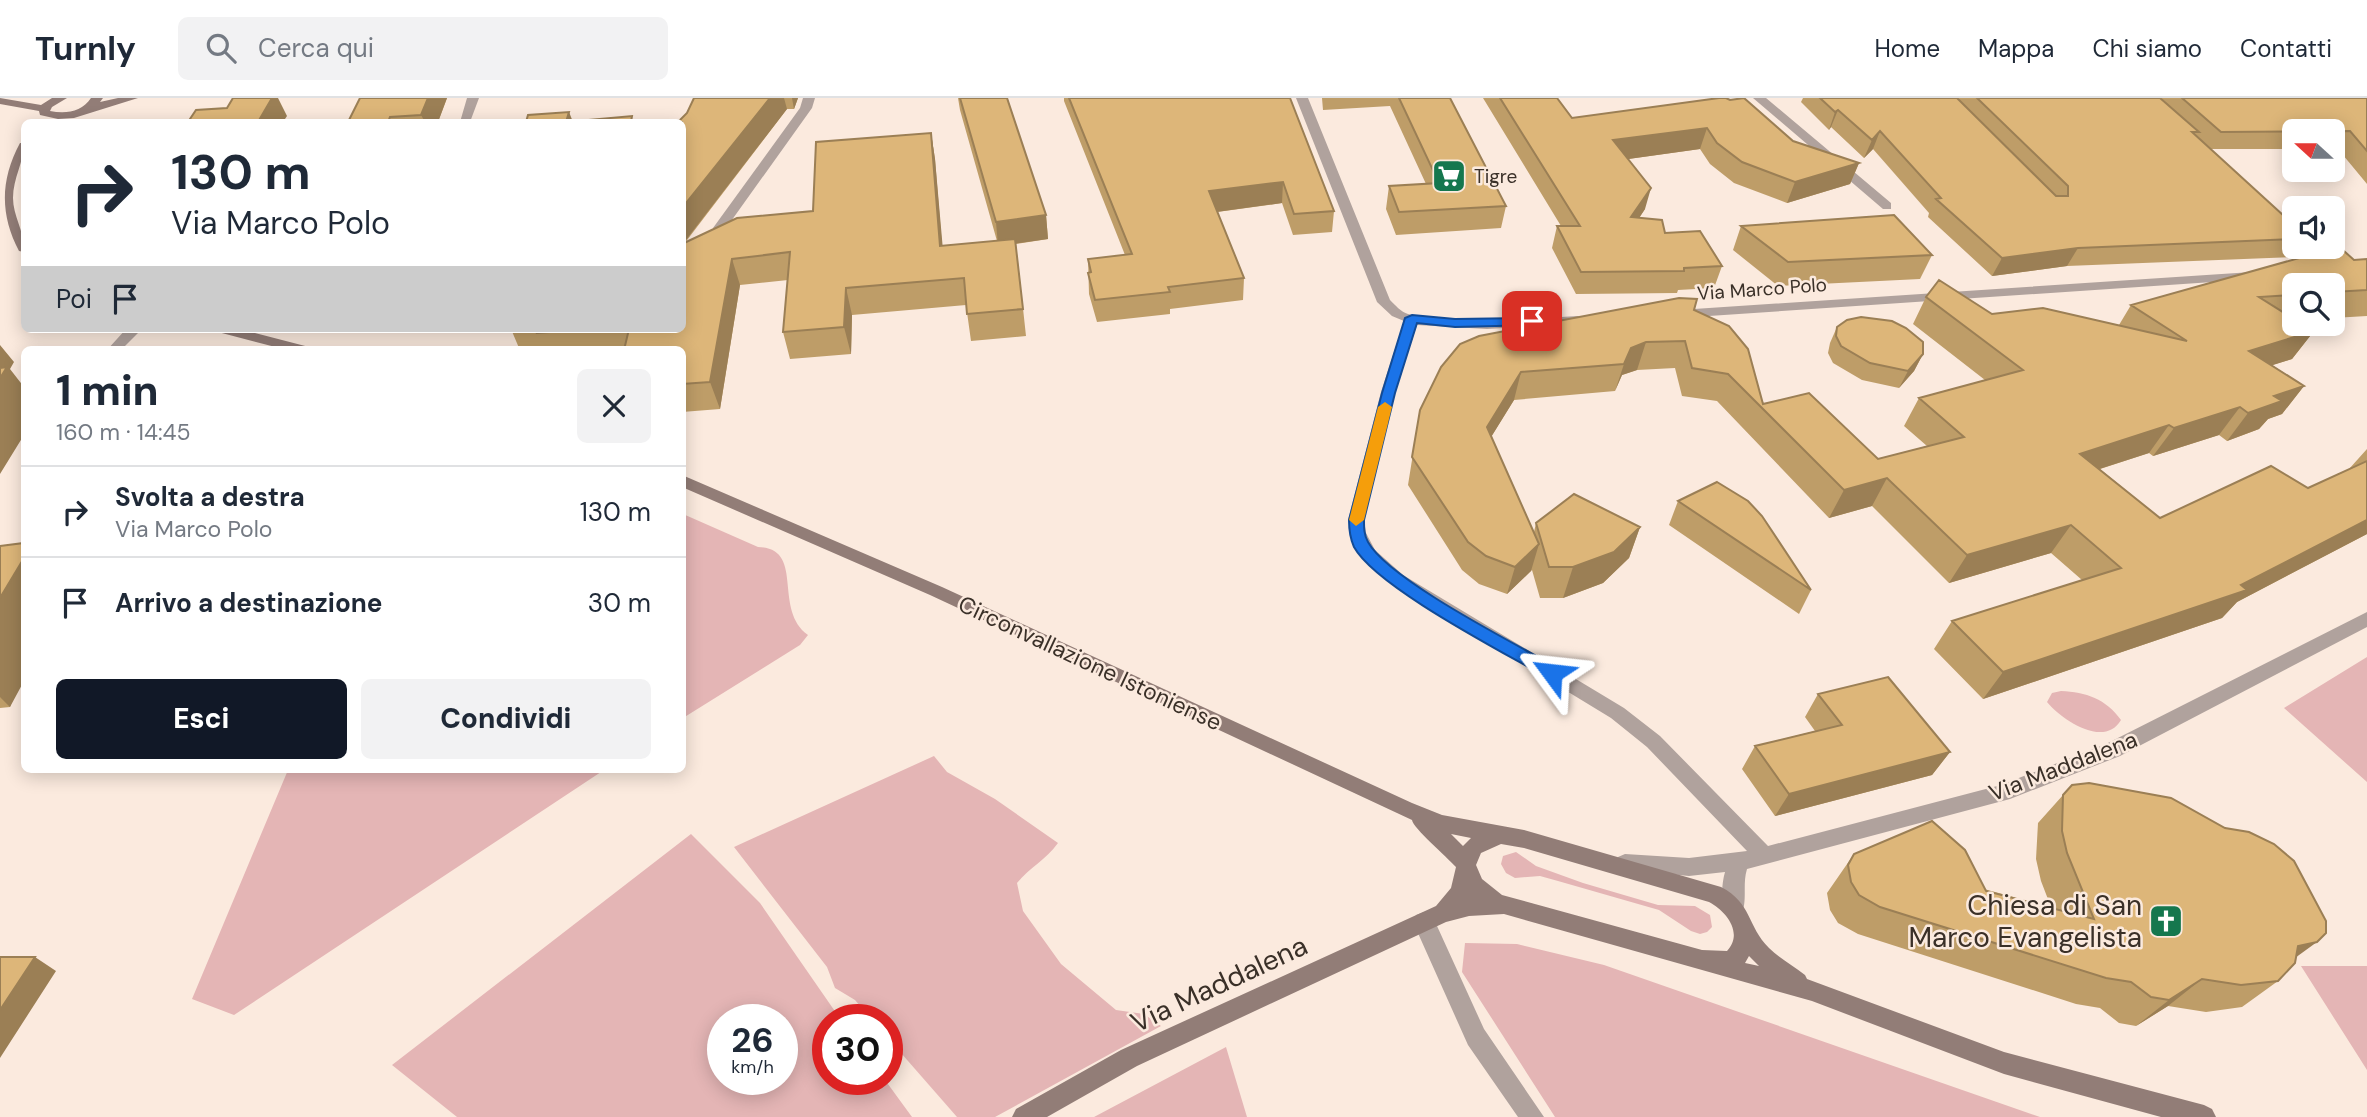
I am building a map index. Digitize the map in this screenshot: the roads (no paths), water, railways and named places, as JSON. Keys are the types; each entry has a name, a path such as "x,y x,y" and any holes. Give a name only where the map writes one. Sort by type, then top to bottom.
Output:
{"main road":[{"path":"3,100 35,98"},
{"path":"43,115 61,98"},
{"path":"72,119 97,102 97,98"},
{"path":"3,100 43,115 54,116 132,98"},
{"path":"21,152 11,171 4,205 6,219 21,244"},
{"path":"4,205 21,177"},
{"path":"238,333 289,346"},
{"name":"Circonvallazione Istoniense","path":"686,482 936,591 1405,809 1441,823 1501,835 1602,861 1714,894 1734,908"},
{"path":"1405,809 1438,834 1466,867 1472,885 1481,896 1518,910 1812,991 2004,1063 2204,1117"},
{"name":"Via Maddalena","path":"1024,1117 1129,1058 1433,918 1457,901 1464,886 1466,858 1473,846 1484,838 1501,835"},
{"name":"Via Maddalena","path":"1433,918 1490,906 1518,910"},
{"path":"1734,908 1761,955 1782,973 1812,991"},
{"path":"1702,961 1735,959 1743,948 1745,931"}],"street":[{"path":"466,119 473,98"},
{"path":"719,228 806,108 809,98"},
{"path":"1302,98 1384,302 1399,315 1455,323 1598,319"},
{"path":"1759,98 1886,206"},
{"path":"2309,272 2341,270 2326,259"},
{"name":"Via Marco Polo","path":"1664,315 2268,275"},
{"path":"1412,318 1388,393 1356,520 1357,535 1362,546 1383,569 1398,580 1449,613 1572,684 1644,733 1763,854"},
{"path":"117,346 130,333"},
{"name":"Via Maddalena","path":"1602,861 1689,867 1739,862 2003,793 2113,750 2367,620"},
{"path":"1734,908 1732,878 1739,862"},
{"path":"1433,918 1476,1037 1532,1117"}],"place":[{"name":"Tigre","path":"1449,176"},
{"name":"Chiesa di San Marco Evangelista","path":"2166,921"}]}
